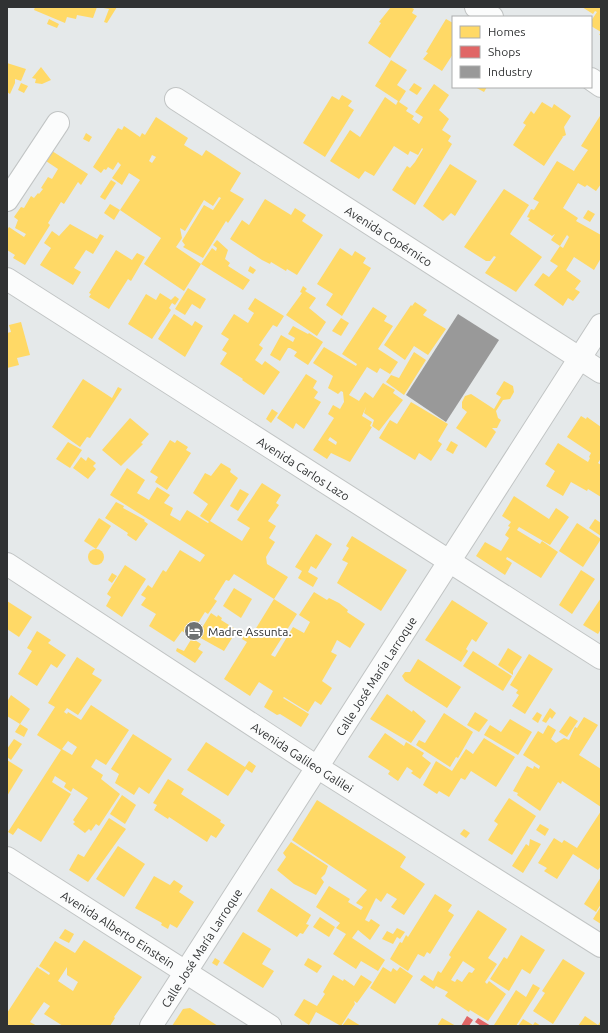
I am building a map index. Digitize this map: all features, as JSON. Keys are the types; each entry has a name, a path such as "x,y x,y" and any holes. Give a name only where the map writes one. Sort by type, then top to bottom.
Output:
{"street":[{"path":"476,7 490,16"},
{"path":"592,80 601,86"},
{"name":"Avenida Copérnico","path":"176,99 601,372"},
{"path":"7,200 58,123"},
{"name":"Avenida Carlos Lazo","path":"7,279 450,560 601,658"},
{"name":"Calle José María Larroque","path":"151,1026 601,325"},
{"name":"Avenida Galileo Galilei","path":"7,564 317,767 601,946"},
{"name":"Avenida Alberto Einstein","path":"7,858 270,1026"}],"building: Homes":[{"path":"35,7 97,7 93,18 77,15 76,19 67,17 65,23 34,10"},
{"path":"98,7 117,7 107,23 104,22 109,9"},
{"path":"391,7 410,7 414,9 412,13 417,16 390,58 368,43 381,23 379,22"},
{"path":"582,7 601,7 601,32 592,27 592,20 597,12 595,11 593,14"},
{"path":"49,19 59,24 57,28 47,24"},
{"path":"446,19 452,22 452,56 442,71 423,59 428,53 426,52"},
{"path":"391,60 407,70 397,85 406,91 399,102 408,108 406,111 414,116 412,119 419,124 423,117 415,112 434,84 449,95 439,110 449,119 442,130 451,136 448,141 452,144 415,205 392,190 407,166 410,168 415,162 423,149 422,148 418,155 410,151 408,155 394,146 374,176 365,171 359,179 330,161 350,130 360,137 385,97 396,105 398,101 375,86"},
{"path":"7,63 26,69 21,81 15,79 15,83 10,94 7,92"},
{"path":"41,67 51,80 42,84 35,83 36,79 32,78"},
{"path":"21,83 28,86 24,93 18,90"},
{"path":"414,83 422,88 417,95 409,90"},
{"path":"477,88 486,88 484,92"},
{"path":"342,95 352,101 348,106 354,110 325,157 303,143 332,96 339,100"},
{"path":"542,102 552,108 554,104 571,116 564,127 566,135 562,137 544,166 513,145 526,125 523,123 531,111 534,114"},
{"path":"600,116 601,184 596,191 587,185 585,187 578,183 563,208 578,218 576,221 601,235 601,258 594,270 574,257 566,270 581,281 575,289 580,292 573,301 568,298 563,306 534,285 543,273 549,277 558,266 550,261 560,246 551,240 555,234 552,236 528,220 530,218 527,217 531,209 534,210 539,202 533,199 557,161 574,171 588,150 581,146","holes":["567,235 569,237 563,248 560,246"]},
{"path":"156,117 188,138 184,145 202,156 206,150 241,173 230,191 244,199 228,223 226,221 203,258 183,247 185,245 182,241 204,205 213,210 221,198 219,197 213,206 204,200 185,231 180,228 182,238 176,247 201,264 184,291 144,264 161,238 120,210 140,180 129,173 122,185 112,178 121,165 118,162 113,170 108,167 101,173 93,167 118,128 122,130 124,126 140,137 142,133 145,135","holes":["152,155 156,157 152,163 149,161"]},
{"path":"86,133 92,137 89,142 83,139"},
{"path":"52,151 88,174 81,185 78,182 64,204 61,202 48,223 50,225 25,265 13,258 15,255 7,250 7,230 9,227 24,237 26,234 15,228 18,220 14,217 21,207 24,208 31,196 34,198 38,193 39,194 48,177 52,179 58,169 46,161"},
{"path":"450,164 477,181 455,216 451,213 443,221 423,206"},
{"path":"111,180 116,183 105,200 100,197"},
{"path":"504,189 529,205 510,234 542,257 516,292 485,273 496,257 494,256 490,261 486,261 464,247"},
{"path":"265,199 291,215 295,208 306,215 302,221 323,235 297,275 287,269 286,271 271,262 270,264 262,260 230,239 242,220 249,225"},
{"path":"110,204 120,210 114,220 104,213"},
{"path":"588,210 595,214 590,222 583,218"},
{"path":"70,224 97,239 100,234 104,236 93,254 86,250 74,268 81,272 73,285 40,265 51,248 44,243 52,231 59,236"},
{"path":"217,240 228,250 225,259 230,263 228,266 250,280 243,290 201,264 212,248 216,251 217,248 213,245"},
{"path":"340,248 352,256 355,251 366,258 363,263 371,268 342,316 326,305 333,294 317,284"},
{"path":"116,250 132,260 137,253 145,257 131,281 128,279 109,309 89,297 91,294 89,293"},
{"path":"250,266 256,270 253,274 248,271"},
{"path":"303,286 307,289 305,291 316,298 309,308 326,322 317,336 286,315 302,293 300,292"},
{"path":"188,288 206,299 200,309 192,304 185,315 175,309"},
{"path":"160,293 171,300 175,296 179,299 175,305 172,303 169,308 171,310 152,339 128,324 146,294 156,300"},
{"path":"255,298 284,316 277,327 273,325 259,345 263,348 255,360 262,365 265,361 280,372 264,395 220,364 227,353 222,350 229,339 221,334 234,314 248,323 254,313 248,309"},
{"path":"415,302 427,310 423,315 446,329 428,355 414,346 405,360 384,345 411,305 412,306"},
{"path":"373,307 387,316 384,321 393,326 378,349 398,362 390,374 380,368 377,373 367,367 349,395 359,401 365,392 373,398 383,383 395,390 393,393 403,400 379,431 372,426 374,420 364,413 366,407 362,416 372,422 370,426 372,427 350,462 331,453 327,459 313,450 334,418 328,414 333,405 340,409 344,402 343,392 341,391 338,394 328,388 333,376 313,363 324,347 356,366 357,364 342,354","holes":["330,437 337,442 336,445 328,440"]},
{"path":"174,314 192,326 195,321 203,326 185,357 158,339"},
{"path":"341,318 349,323 341,336 332,331"},
{"path":"21,322 30,355 17,358 19,365 7,368 7,333 11,332 9,325"},
{"path":"293,326 308,334 309,333 323,342 308,365 294,356 297,352 290,348 288,348 280,361 270,355 281,335 293,342 295,338 288,334"},
{"path":"414,352 426,360 404,395 386,382 391,375 399,378"},
{"path":"306,374 317,381 313,388 318,392 314,398 321,402 304,429 296,423 293,429 277,418"},
{"path":"83,379 112,398 118,387 122,389 90,438 87,437 80,447 52,427"},
{"path":"504,381 513,386 514,392 510,399 503,400 496,411 498,418 501,420 497,428 492,428 496,432 486,448 456,428 467,412 462,408 462,402 465,396 471,394 494,409 501,397 496,394"},
{"path":"411,402 448,424 438,441 442,444 431,461 419,453 415,460 379,438 390,420 397,424"},
{"path":"272,409 278,413 271,423 266,419"},
{"path":"581,416 586,419 587,417 601,427 601,458 598,463 601,465 601,497 588,489 587,491 571,482 563,496 546,486 555,471 545,464 558,443 588,462 590,458 591,453 567,437"},
{"path":"130,418 149,434 141,443 143,444 121,466 102,450"},
{"path":"170,440 175,443 177,440 188,447 186,450 191,453 167,490 155,482 158,477 150,472"},
{"path":"451,441 458,445 453,454 446,450"},
{"path":"68,442 82,450 70,468 56,459"},
{"path":"81,457 86,461 88,457 96,463 93,466 96,469 88,479 73,468"},
{"path":"221,463 231,469 230,472 238,478 210,521 242,541 250,528 237,520 262,483 281,495 276,503 279,505 268,521 276,526 269,538 275,542 266,557 267,564 288,577 274,599 234,574 229,581 226,580 214,599 217,601 208,614 205,612 190,636 182,631 174,642 149,626 156,614 141,605 146,598 141,595 148,585 152,588 163,570 166,572 180,550 200,562 205,555 110,495 127,468 145,480 137,493 149,500 157,487 170,495 164,503 173,508 170,515 180,521 187,510 208,523 209,522 200,516 208,504 193,493 205,473 211,476"},
{"path":"240,489 249,494 238,511 230,506"},
{"path":"514,496 549,519 556,508 569,517 550,545 519,527 517,530 540,544 542,541 558,552 541,578 507,557 506,559 512,563 505,575 476,556 485,542 501,551 509,538 505,535 511,522 502,516"},
{"path":"116,502 124,506 123,508 145,520 144,521 148,524 136,541 127,535 128,533 105,518"},
{"path":"99,518 111,526 96,549 84,541"},
{"path":"595,519 601,523 601,536 589,528"},
{"path":"577,523 601,539 583,567 559,551"},
{"path":"316,534 332,544 316,569 311,566 308,572 318,578 313,587 298,578 302,571 295,567"},
{"path":"352,536 407,570 381,611 337,583 348,563 342,560 349,548 346,546"},
{"path":"96,549 103,554 104,557 99,564 96,565 89,560 88,557 93,550"},
{"path":"125,565 146,579 122,617 106,606 111,597 107,594"},
{"path":"581,570 595,579 572,614 559,605"},
{"path":"112,573 117,576 112,583 108,580"},
{"path":"234,588 252,599 241,618 223,606"},
{"path":"314,592 327,600 329,598 339,603 348,610 347,612 365,624 350,648 337,640 331,652 337,655 322,681 332,688 321,705 315,701 308,712 284,697 283,698 309,714 301,727 280,714 277,715 264,707 273,691 259,682 250,696 224,679 247,642 242,639 247,629 253,633 274,599 297,614 271,655 275,657 293,627 304,633 310,622 299,615"},
{"path":"601,598 601,629 598,634 583,625"},
{"path":"452,600 488,623 476,642 472,639 466,649 468,651 461,662 425,640"},
{"path":"7,601 32,617 19,637 7,629"},
{"path":"211,613 217,617 218,615 222,618 221,620 237,630 224,651 197,636"},
{"path":"37,631 51,640 48,643 66,655 57,668 51,664 37,686 18,674 32,651 27,648"},
{"path":"192,638 201,644 198,649 203,652 195,663 176,651 177,648 184,651"},
{"path":"508,648 522,657 513,671 513,675 498,665"},
{"path":"473,651 512,676 503,691 463,666"},
{"path":"529,654 553,669 525,714 512,706 519,695 516,693 518,690 510,685"},
{"path":"77,657 95,669 92,674 102,680 78,715 67,708 64,712 67,714 68,712 81,720 91,705 129,730 106,765 96,759 91,767 103,775 101,779 120,794 99,826 96,824 91,831 89,829 85,833 73,824 75,822 73,820 88,798 73,788 71,792 64,787 66,783 55,776 52,782 71,794 41,842 18,828 13,835 8,832 61,750 37,735 55,707 48,703","holes":["68,741 77,747 72,755 62,749"]},
{"path":"418,659 461,687 447,708 405,681 402,676 405,672 410,672"},
{"path":"387,694 412,712 413,710 426,721 411,743 370,719"},
{"path":"11,695 30,709 20,724 7,716 7,702"},
{"path":"550,708 556,713 552,719 550,717 546,723 542,721"},
{"path":"475,712 488,720 479,732 467,725"},
{"path":"537,712 542,715 538,723 532,719"},
{"path":"444,713 473,732 458,758 456,757 450,767 416,745 419,740 425,743"},
{"path":"570,716 578,721 567,737 559,732"},
{"path":"584,717 598,725 579,755 601,769 601,807 562,781 561,784 558,782 540,811 517,795 518,793 513,791 527,766 533,769 534,766 539,769 540,766 523,755 538,731 543,734 548,725 556,730 551,739 556,743 564,738 569,740 575,727 577,728"},
{"path":"510,719 532,732 518,755 484,735 490,725 501,732"},
{"path":"20,724 28,729 24,737 15,732"},
{"path":"385,733 404,746 406,742 424,753 422,756 431,763 420,779 411,773 413,771 407,767 398,781 388,774 390,771 368,757"},
{"path":"133,734 172,759 149,794 139,787 134,795 115,783 119,774 111,769"},
{"path":"484,738 515,757 496,787 471,771 465,780 461,778 449,797 439,791 437,794 423,785 436,761 452,771 466,749 473,754"},
{"path":"14,739 22,744 11,760 7,757 7,749"},
{"path":"206,742 245,767 249,761 256,766 252,773 246,769 228,796 187,770"},
{"path":"7,760 23,770 7,796"},
{"path":"168,779 184,789 181,794 221,820 220,822 225,825 216,838 211,835 207,842 169,817 168,819 154,810 157,805 153,803"},
{"path":"122,795 136,805 125,824 110,814"},
{"path":"509,798 536,816 512,855 488,840 498,824 494,821"},
{"path":"317,800 401,853 406,857 400,867 425,884 404,915 391,907 397,899 387,893 381,902 376,898 365,920 369,922 371,919 380,925 370,940 358,930 352,938 385,960 378,971 361,961 356,969 333,954 346,934 336,928 340,923 316,907 329,886 350,899 348,902 361,910 363,907 356,903 367,890 292,840"},
{"path":"601,811 601,866 598,870 573,854 557,879 544,871 547,868 538,863 554,838 562,843 564,840 577,848"},
{"path":"109,818 126,829 88,882 69,870 78,854 84,857"},
{"path":"540,824 549,829 545,836 536,830"},
{"path":"464,829 470,833 466,838 460,834"},
{"path":"530,839 541,844 523,873 512,866 526,844 529,846"},
{"path":"291,842 328,866 325,874 321,878 324,882 316,895 294,884 277,870 286,857 283,853"},
{"path":"118,846 145,864 124,897 96,879"},
{"path":"154,876 170,885 174,880 183,886 179,892 194,902 177,928 170,924 168,929 161,925 162,923 135,908"},
{"path":"601,877 601,904 596,912 584,904"},
{"path":"271,888 311,915 306,924 309,925 303,934 300,933 297,937 257,911"},
{"path":"435,894 452,905 448,911 454,915 430,954 427,952 424,957 418,954 408,971 390,959 400,942 402,943 406,935 408,937"},
{"path":"601,906 601,924 593,919"},
{"path":"478,910 507,929 488,958 497,964 485,982 487,984 489,981 506,994 488,1021 470,1010 469,1012 445,996 448,992 436,986 434,989 420,980 424,975 433,981 438,971 441,973 451,957 449,955","holes":["463,961 475,969 472,973 469,972 462,982 457,979 455,982 451,980"]},
{"path":"320,917 335,927 329,937 313,927"},
{"path":"397,928 405,932 400,939 397,937 393,944 382,939 387,931 393,934"},
{"path":"65,929 74,934 69,943 59,938"},
{"path":"243,932 271,949 262,964 274,971 263,988 223,963"},
{"path":"521,935 545,950 530,974 522,969 509,991 490,979 504,957 507,959"},
{"path":"84,940 142,977 114,1017 115,1018 110,1026 63,1026 44,1014 50,1006 44,1002 30,1022 37,1026 11,1026 7,1024 7,1013 37,967 49,975 50,973 39,966 55,941 75,953","holes":["67,967 67,975 78,982 73,991 58,981"]},
{"path":"215,958 220,961 217,966 212,963"},
{"path":"308,958 322,966 317,973 304,965"},
{"path":"563,959 585,973 553,1024 533,1011 545,993 542,991"},
{"path":"383,967 391,972 393,968 397,971 400,967 413,976 395,1004 370,988"},
{"path":"333,975 343,981 344,979 354,986 361,975 372,982 357,1003 354,1001 355,1004 341,1026 316,1012 309,1025 294,1015 304,999 317,1006 325,994 323,992"},
{"path":"533,984 540,988 516,1026 494,1025 516,990 526,997"},
{"path":"190,1008 218,1026 172,1026 183,1009"},
{"path":"585,1016 598,1025 600,1022 601,1026 578,1026"},
{"path":"348,1018 361,1026 342,1026"},
{"path":"442,1018 456,1026 437,1026"},
{"path":"523,1019 533,1025 535,1022 541,1026 518,1026"}],"building: Shops":[{"path":"467,1016 473,1020 469,1026 461,1026"},
{"path":"478,1018 491,1026 481,1026 475,1022"}],"building: Industry":[{"path":"458,314 499,340 446,422 406,395"}],"place":[{"name":"Madre Assunta.","path":"194,631"}]}
